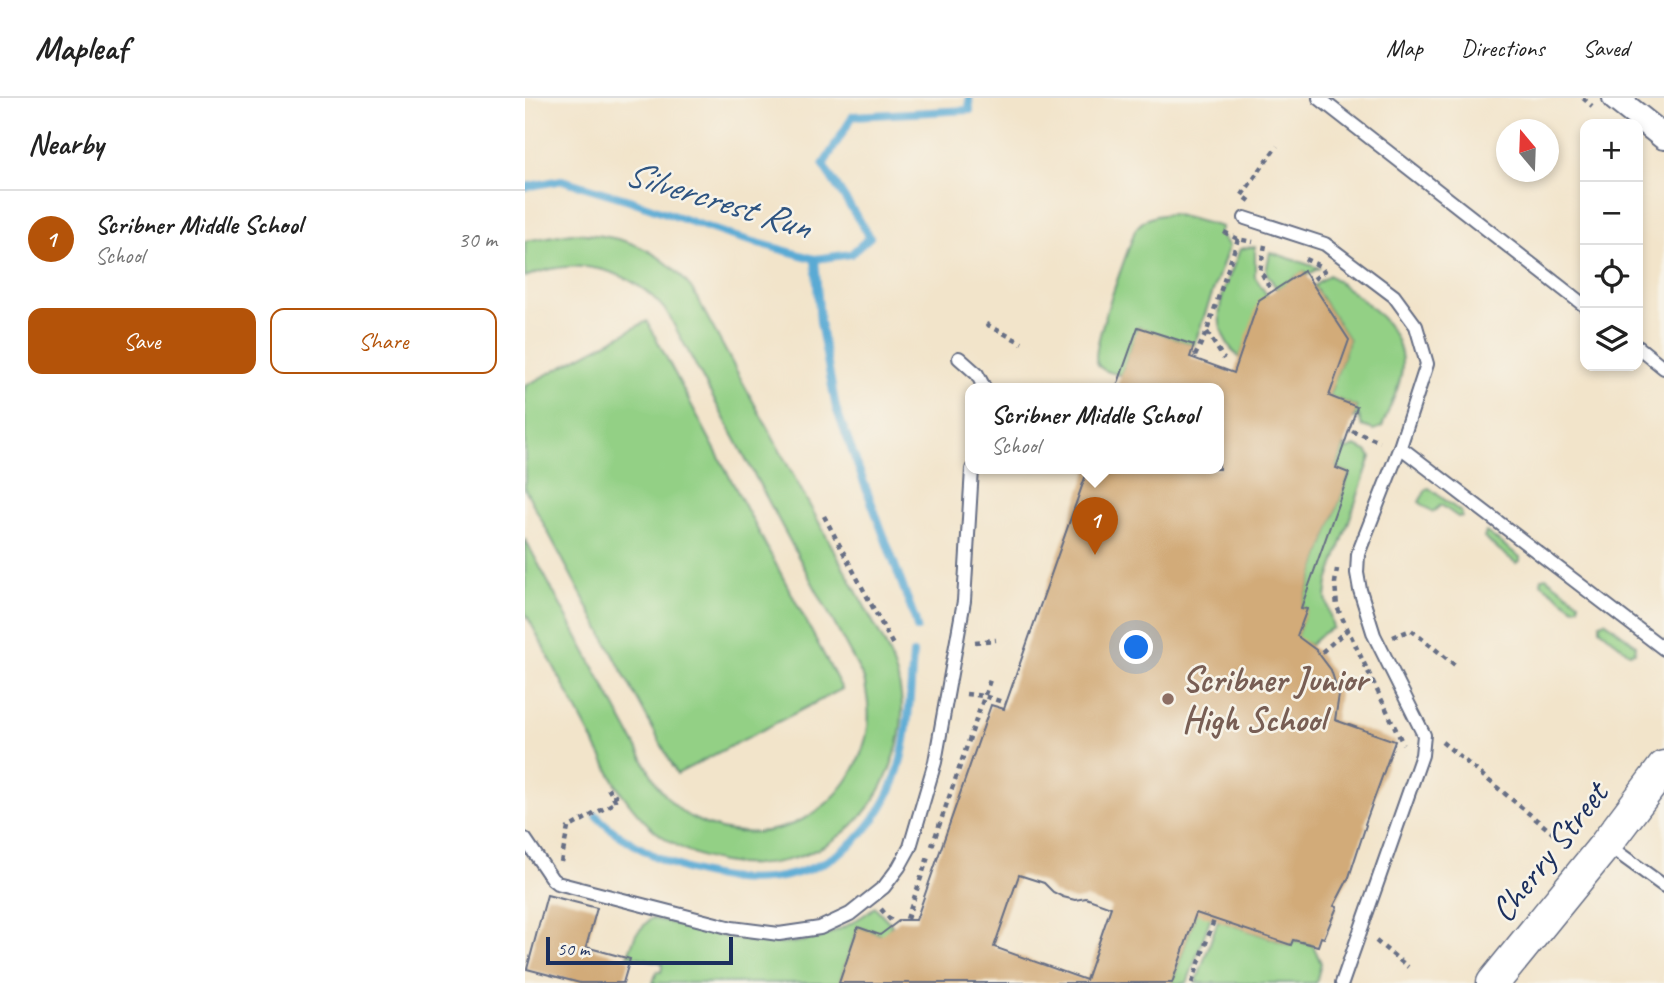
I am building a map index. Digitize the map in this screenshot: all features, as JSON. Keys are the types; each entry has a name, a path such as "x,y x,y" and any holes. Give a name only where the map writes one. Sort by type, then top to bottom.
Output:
{"street":[{"path":"1615,98 1664,137"},
{"name":"Cherry Street","path":"1497,982 1664,767"}],"lane":[{"path":"1319,98 1580,302"},
{"path":"1245,218 1325,244 1394,296 1416,326 1427,364 1358,554 1357,573 1378,644 1424,734 1422,755 1342,983"},
{"path":"1643,351 1664,368"},
{"path":"959,358 977,374 982,383"},
{"path":"1399,447 1664,649"},
{"path":"525,839 557,883 702,921 764,934 779,934 820,928 850,914 892,878 910,847 935,762 964,601 972,474"},
{"path":"1606,844 1664,886"}],"path":[{"path":"1242,195 1277,146"},
{"path":"1195,356 1207,331 1238,239"},
{"path":"1265,245 1260,270 1271,290"},
{"path":"1314,279 1327,269"},
{"path":"986,324 1022,343"},
{"path":"1207,331 1224,359"},
{"path":"1352,431 1380,442"},
{"path":"824,516 893,645"},
{"path":"1322,652 1348,629"},
{"path":"1359,652 1411,630 1455,665"},
{"path":"907,919 990,680"},
{"path":"1340,687 1373,683"},
{"path":"948,691 984,696 1006,703"},
{"path":"1402,741 1442,742 1555,835"},
{"path":"557,883 568,828 616,802 608,788"},
{"path":"613,797 620,793"},
{"path":"1192,983 1214,920"},
{"path":"1361,930 1408,967"}],"green space":[{"path":"1172,214 1222,227 1219,233 1229,246 1194,345 1138,327 1121,375 1107,371 1097,363 1096,354 1111,299 1135,230 1142,222 1151,218"},
{"path":"571,233 607,237 638,246 666,263 692,289 885,644 899,682 902,706 897,748 886,778 868,808 844,832 817,849 786,860 754,865 721,862 689,852 659,834 636,812 617,786 525,612 525,539 657,785 677,808 692,818 721,829 750,832 778,829 804,819 827,803 846,782 860,757 869,721 864,679 667,312 637,285 602,270 564,267 525,277 525,241"},
{"path":"1255,247 1255,277 1267,295 1239,358 1222,331 1220,305 1240,249"},
{"path":"1270,252 1319,268 1307,275 1304,271 1277,289 1266,272"},
{"path":"1329,275 1377,312 1395,336 1400,350 1402,365 1397,389 1382,427 1374,430 1362,426 1359,416 1354,418 1357,407 1329,396 1349,340 1314,286"},
{"path":"647,321 842,689 677,774 525,489 525,386"},
{"path":"1344,445 1346,450 1355,446 1367,451 1371,457 1328,582 1326,598 1333,628 1310,645 1303,642 1287,664 1306,609 1301,608 1349,473 1336,468"},
{"path":"1429,488 1462,513 1462,517 1441,505 1433,512 1419,502"},
{"path":"1486,532 1520,557 1520,561 1516,563 1484,538"},
{"path":"1546,577 1579,602 1579,607 1574,608 1541,583 1542,578"},
{"path":"1605,621 1636,645 1635,652 1629,653 1600,629 1600,623"},
{"path":"1200,901 1212,914 1187,983 1172,983"},
{"path":"875,907 892,925 884,936 858,927 839,983 653,983 657,971 661,972 663,963 628,955 636,934 651,918 740,940 793,943 847,926"},
{"path":"1218,920 1290,945 1293,940 1313,945 1321,963 1316,983 1196,983"}],"building":[{"path":"1304,271 1349,340 1329,396 1357,407 1336,468 1349,473 1301,608 1307,609 1297,636 1316,650 1331,670 1339,695 1335,720 1395,741 1349,877 1334,906 1337,907 1324,938 1321,937 1318,946 1293,940 1291,945 1196,913 1172,983 839,983 858,927 880,935 900,920 916,920 991,705 1004,709 1086,474 1224,474 1224,383 1118,383 1138,327 1194,345 1190,357 1234,373 1259,300","holes":["1019,875 1044,883 1053,892 1075,900 1086,898 1111,907 1086,980 994,947"]},
{"path":"547,895 597,908 586,947 630,959 623,983 580,983 527,969"}],"waterway":[{"name":"Silvercrest Run","path":"525,187 562,180 729,235 815,259 851,254 870,237 823,165 853,116 970,110 969,98"},
{"path":"815,259 820,322 836,408 917,628"},
{"path":"597,816 640,848 670,863 702,874 735,879 767,879 799,873 828,860 855,840 878,813 896,776 906,736 913,654"}],"place":[{"name":"Scribner Middle School","path":"1095,555"},
{"name":"Scribner Junior High School","path":"1168,699"}]}
